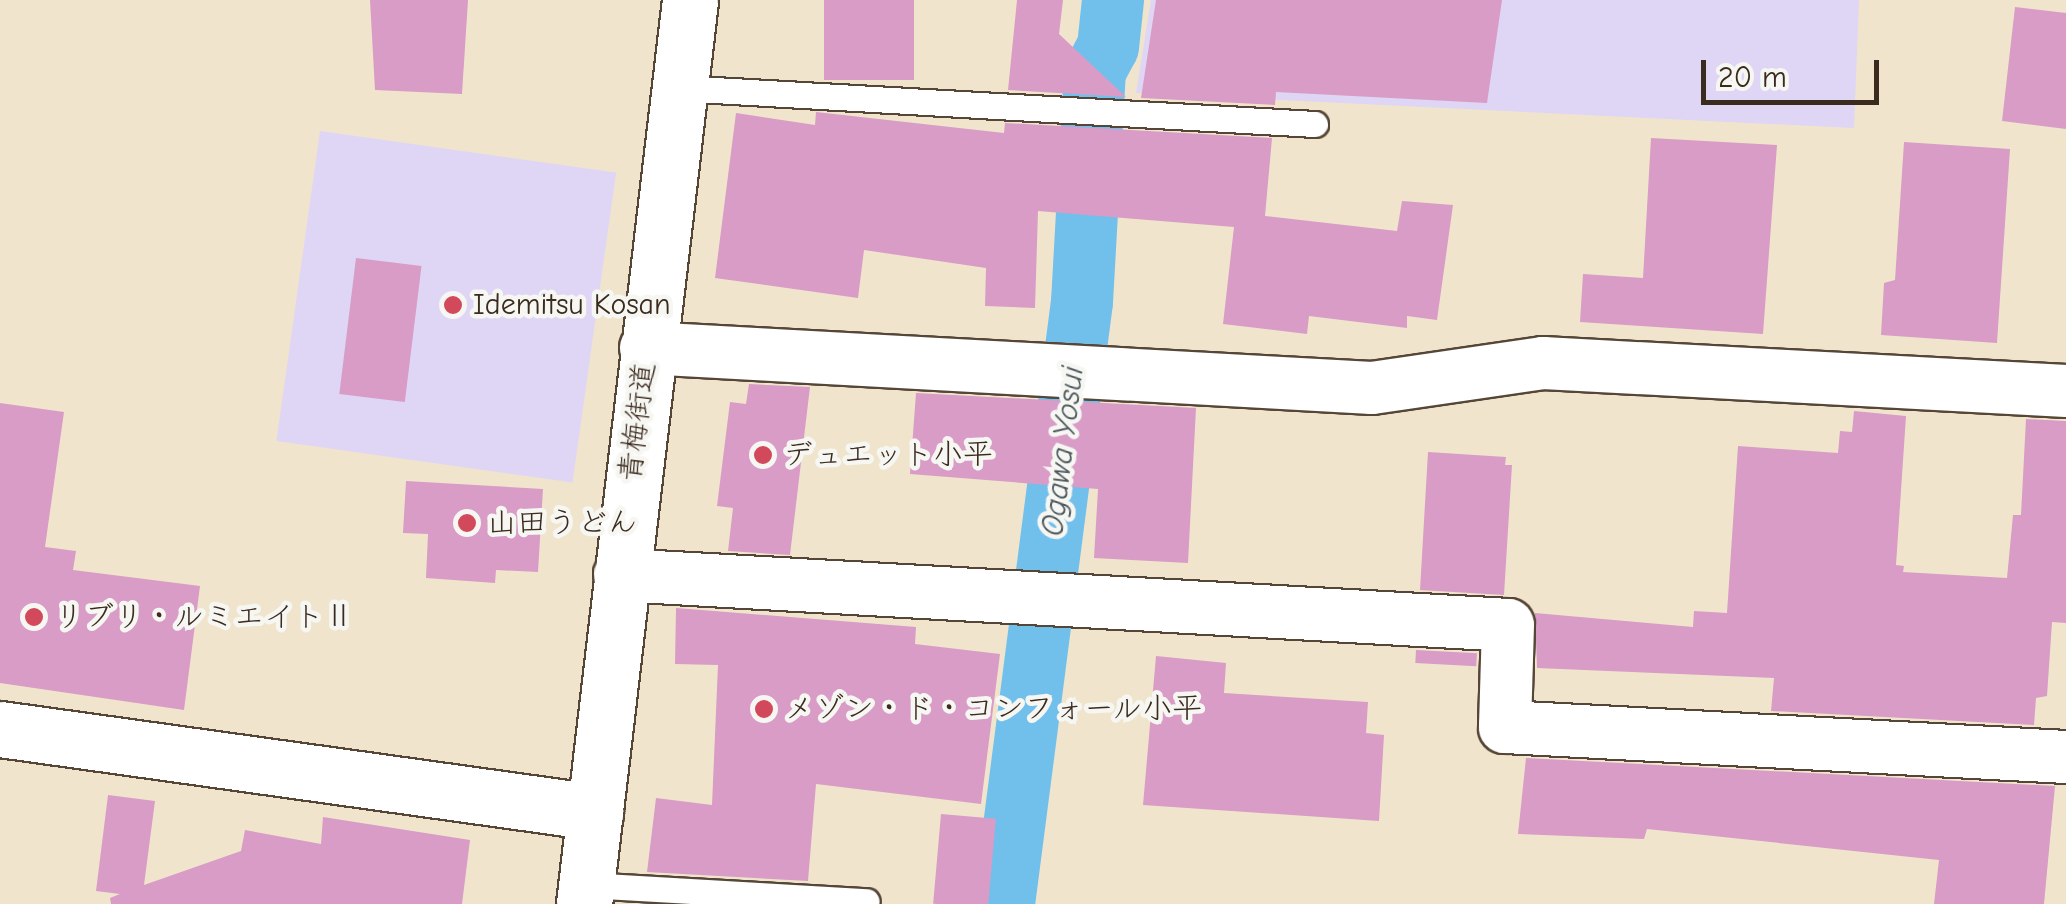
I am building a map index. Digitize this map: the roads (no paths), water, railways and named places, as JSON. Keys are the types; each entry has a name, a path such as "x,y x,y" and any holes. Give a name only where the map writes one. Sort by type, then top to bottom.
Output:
{"main road":[{"name":"青梅街道","path":"585,894 646,348 690,0"},
{"path":"0,730 595,812"}],"street":[{"path":"646,348 1372,388 1543,363 2066,391"},
{"path":"620,575 1508,625 1505,727 2066,756"}],"lane":[{"path":"679,88 1316,124"},
{"path":"585,894 867,901"}],"waterway":[{"name":"Ogawa Yosui","path":"1004,904 1082,302 1095,71 1108,47 1113,0"}],"place":[{"name":"Idemitsu Kosan","path":"453,305"},
{"name":"デュエット小平","path":"763,455"},
{"name":"山田うどん","path":"467,523"},
{"name":"リブリ・ルミエイトⅡ","path":"34,617"},
{"name":"メゾン・ド・コンフォール小平","path":"764,709"}]}
